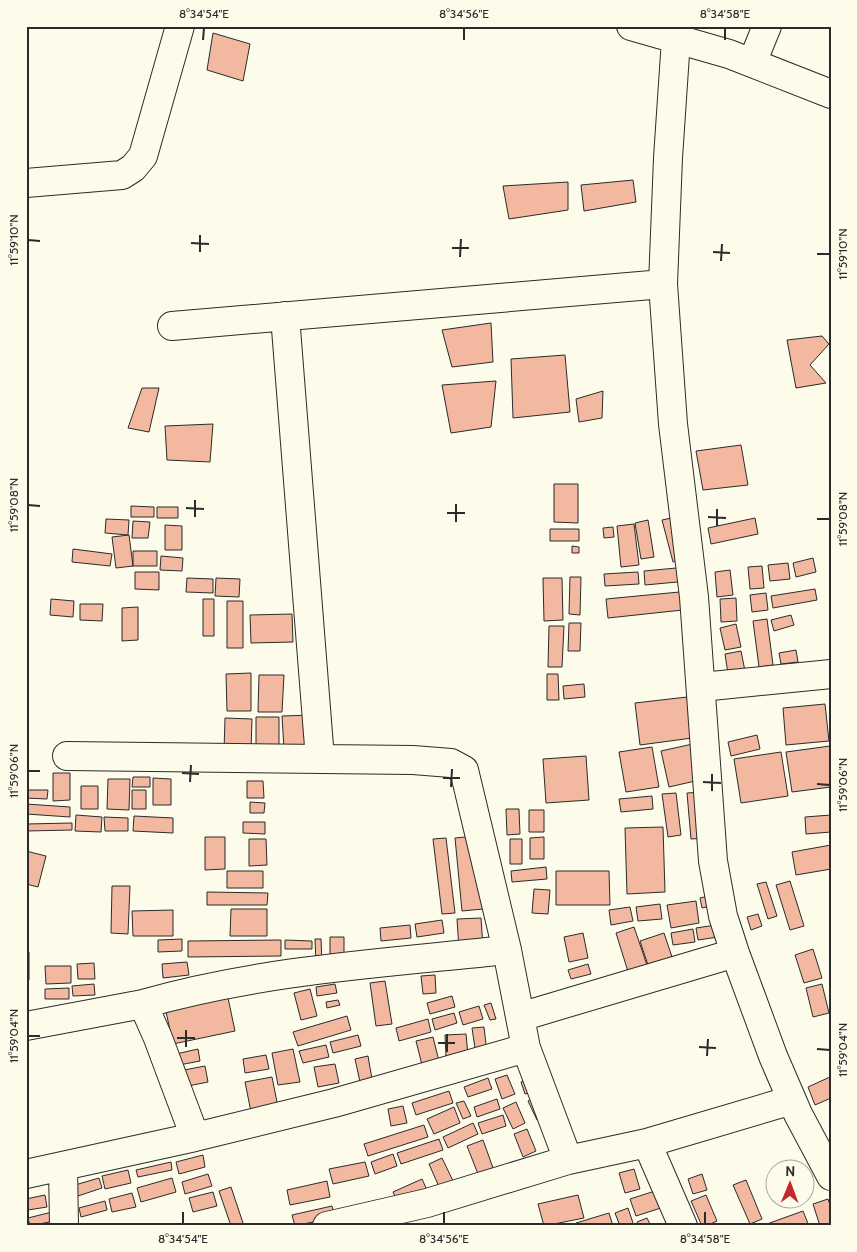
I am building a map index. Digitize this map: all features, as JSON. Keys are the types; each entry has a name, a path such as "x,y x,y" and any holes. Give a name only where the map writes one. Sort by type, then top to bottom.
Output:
{"street":[{"path":"26,183 122,175 133,168 143,156 180,26"},
{"path":"631,26 729,54 831,94"},
{"path":"752,63 767,26"},
{"path":"676,39 668,158 663,284 673,424 694,597 713,861 723,916 773,1056 792,1100 831,1176"},
{"path":"172,326 663,284"},
{"path":"285,316 320,759"},
{"path":"701,687 831,674"},
{"path":"68,756 413,760 451,763 464,770 508,950 526,1048 568,1160"},
{"path":"26,1026 143,1004 261,977 508,950"},
{"path":"520,1017 735,953"},
{"path":"143,1004 158,1038 195,1138"},
{"path":"26,1174 195,1138 334,1103 526,1048"},
{"path":"327,1226 430,1214 568,1160 647,1144 792,1100"},
{"path":"647,1144 682,1226"},
{"path":"63,1166 64,1226"}],"building":[{"path":"213,33 250,44 243,81 207,70"},
{"path":"633,180 636,202 584,211 581,185"},
{"path":"568,182 568,210 509,219 503,186"},
{"path":"491,323 493,362 452,367 442,330"},
{"path":"822,336 829,344 810,365 826,383 796,388 787,340"},
{"path":"565,355 570,412 513,418 511,359"},
{"path":"496,381 491,427 451,433 442,385"},
{"path":"142,388 159,388 149,432 128,428"},
{"path":"603,391 602,418 579,422 576,399"},
{"path":"213,424 210,462 167,460 165,426"},
{"path":"741,445 748,485 703,490 696,451"},
{"path":"554,484 578,484 578,523 554,522"},
{"path":"131,506 154,507 154,517 131,517"},
{"path":"157,507 178,507 178,518 157,518"},
{"path":"676,517 685,559 673,562 662,520"},
{"path":"755,518 758,534 711,544 708,528"},
{"path":"106,519 129,520 128,535 105,533"},
{"path":"648,520 654,557 641,559 635,523"},
{"path":"133,521 150,522 148,538 132,538"},
{"path":"634,524 639,565 621,567 617,526"},
{"path":"165,525 182,526 182,550 165,550"},
{"path":"613,527 614,537 604,538 603,528"},
{"path":"550,529 579,529 579,541 550,541"},
{"path":"129,535 133,566 116,568 112,537"},
{"path":"572,546 579,547 579,553 572,553"},
{"path":"73,549 112,554 110,566 72,562"},
{"path":"133,551 157,551 157,566 133,566"},
{"path":"161,556 183,558 182,571 160,570"},
{"path":"813,558 816,572 796,577 793,563"},
{"path":"788,563 790,579 770,581 768,565"},
{"path":"762,566 764,588 750,589 748,567"},
{"path":"687,567 688,581 645,585 644,571"},
{"path":"730,570 733,595 717,597 715,572"},
{"path":"135,572 159,572 159,590 135,589"},
{"path":"638,572 639,584 605,586 604,574"},
{"path":"570,577 581,577 580,615 569,614"},
{"path":"187,578 213,579 213,593 186,592"},
{"path":"216,578 240,579 239,597 215,596"},
{"path":"543,578 562,578 563,620 544,621"},
{"path":"815,589 817,600 773,608 771,596"},
{"path":"690,591 692,609 608,618 606,599"},
{"path":"766,593 768,610 752,612 750,595"},
{"path":"736,598 737,621 721,622 720,599"},
{"path":"51,599 74,601 73,617 50,615"},
{"path":"203,599 214,599 214,636 203,636"},
{"path":"227,601 243,601 243,648 227,648"},
{"path":"80,604 103,604 102,621 80,620"},
{"path":"138,607 138,640 122,641 122,608"},
{"path":"292,614 293,642 251,643 250,615"},
{"path":"791,615 794,625 774,631 771,620"},
{"path":"767,619 773,665 759,667 753,621"},
{"path":"569,623 581,623 580,651 568,651"},
{"path":"736,624 741,647 725,650 720,628"},
{"path":"549,626 564,626 562,667 548,667"},
{"path":"796,650 798,662 781,664 779,653"},
{"path":"741,651 745,671 728,674 725,654"},
{"path":"251,673 251,711 227,711 226,674"},
{"path":"547,674 558,674 559,700 547,700"},
{"path":"259,675 284,675 282,712 258,712"},
{"path":"584,684 585,697 564,699 563,686"},
{"path":"687,697 692,738 640,745 635,703"},
{"path":"825,704 829,741 786,745 783,708"},
{"path":"313,715 314,749 284,749 282,716"},
{"path":"256,717 279,717 279,753 256,753"},
{"path":"225,718 252,719 251,751 224,751"},
{"path":"757,735 760,749 731,756 728,742"},
{"path":"697,743 704,779 669,787 661,751"},
{"path":"830,746 831,787 792,792 786,752"},
{"path":"652,747 659,787 626,792 619,752"},
{"path":"781,752 788,796 741,803 734,759"},
{"path":"586,756 589,800 546,803 543,759"},
{"path":"53,773 70,773 70,800 53,801"},
{"path":"133,777 150,777 150,787 132,787"},
{"path":"153,778 171,779 171,805 153,805"},
{"path":"108,779 130,779 129,810 107,809"},
{"path":"247,781 263,781 264,798 247,798"},
{"path":"81,786 98,786 98,809 81,809"},
{"path":"26,790 48,790 47,799 26,798"},
{"path":"132,790 146,790 146,809 132,809"},
{"path":"703,792 707,838 691,839 687,793"},
{"path":"676,793 681,835 668,837 662,794"},
{"path":"652,796 653,809 621,812 619,799"},
{"path":"250,802 265,803 264,813 250,813"},
{"path":"26,804 70,807 70,817 26,814"},
{"path":"506,809 519,809 520,834 507,835"},
{"path":"529,810 544,810 544,832 529,832"},
{"path":"76,815 102,817 101,832 75,831"},
{"path":"831,815 831,832 806,834 805,817"},
{"path":"134,816 173,818 173,833 133,831"},
{"path":"104,817 128,818 128,831 105,831"},
{"path":"243,822 265,822 265,834 243,833"},
{"path":"72,823 72,830 26,831 26,824"},
{"path":"663,827 665,892 627,894 625,828"},
{"path":"476,836 483,909 462,911 455,838"},
{"path":"205,837 225,837 225,869 205,870"},
{"path":"544,837 544,859 530,859 530,838"},
{"path":"446,838 455,913 442,914 433,839"},
{"path":"249,839 266,839 267,865 249,866"},
{"path":"510,839 522,839 522,864 510,864"},
{"path":"831,845 831,869 796,875 792,852"},
{"path":"26,851 46,856 38,887 26,884"},
{"path":"546,867 547,879 512,882 511,871"},
{"path":"227,871 263,871 263,888 227,888"},
{"path":"556,871 609,871 610,905 556,905"},
{"path":"790,881 804,926 790,930 776,885"},
{"path":"766,882 777,916 768,919 757,884"},
{"path":"112,886 130,886 128,934 111,933"},
{"path":"534,889 550,890 548,914 532,913"},
{"path":"207,892 268,893 267,905 207,905"},
{"path":"713,895 715,905 702,908 700,898"},
{"path":"696,901 699,923 671,928 667,905"},
{"path":"660,904 662,919 638,921 636,907"},
{"path":"630,907 633,921 611,925 609,910"},
{"path":"231,909 267,909 267,936 230,936"},
{"path":"173,910 173,936 133,936 132,911"},
{"path":"758,914 762,926 751,930 747,917"},
{"path":"481,918 483,947 459,949 457,919"},
{"path":"442,920 444,933 417,937 415,924"},
{"path":"410,925 411,938 381,941 380,928"},
{"path":"716,925 718,937 698,940 696,928"},
{"path":"634,927 649,971 630,978 616,933"},
{"path":"693,929 695,942 673,945 671,933"},
{"path":"583,933 588,958 569,962 564,937"},
{"path":"664,933 674,963 650,971 640,941"},
{"path":"330,937 344,937 344,961 330,960"},
{"path":"182,939 182,951 158,952 158,940"},
{"path":"315,939 321,939 322,964 316,964"},
{"path":"281,940 281,956 188,957 188,941"},
{"path":"285,940 312,941 312,949 285,949"},
{"path":"813,949 822,978 804,983 795,955"},
{"path":"26,952 29,952 29,980 26,980"},
{"path":"187,962 189,975 163,978 162,964"},
{"path":"94,963 95,979 78,979 77,964"},
{"path":"588,964 591,974 571,979 568,970"},
{"path":"45,966 71,966 71,983 46,984"},
{"path":"435,975 436,993 423,994 421,976"},
{"path":"385,981 392,1024 376,1026 370,983"},
{"path":"94,984 95,995 73,996 72,986"},
{"path":"335,984 337,993 317,996 316,987"},
{"path":"822,984 829,1013 813,1017 806,988"},
{"path":"69,988 69,999 45,999 45,989"},
{"path":"310,989 317,1016 301,1020 294,993"},
{"path":"227,993 235,1031 173,1044 165,1007"},
{"path":"452,996 455,1007 430,1014 427,1003"},
{"path":"338,1000 340,1005 327,1008 326,1002"},
{"path":"491,1003 496,1019 490,1020 484,1005"},
{"path":"479,1006 483,1019 463,1025 459,1012"},
{"path":"454,1013 457,1023 435,1030 432,1019"},
{"path":"347,1016 351,1030 298,1046 293,1032"},
{"path":"428,1019 431,1032 399,1041 396,1028"},
{"path":"484,1027 487,1053 476,1055 472,1028"},
{"path":"466,1034 468,1055 446,1057 445,1035"},
{"path":"358,1035 361,1046 333,1053 330,1042"},
{"path":"433,1037 440,1065 423,1069 416,1041"},
{"path":"326,1045 329,1057 303,1063 299,1051"},
{"path":"198,1049 200,1061 179,1065 176,1054"},
{"path":"293,1049 300,1082 278,1085 272,1053"},
{"path":"266,1055 269,1069 245,1073 243,1059"},
{"path":"368,1056 372,1079 360,1082 355,1059"},
{"path":"335,1064 339,1083 318,1087 314,1067"},
{"path":"205,1066 208,1082 183,1087 179,1071"},
{"path":"507,1075 515,1094 502,1099 495,1079"},
{"path":"272,1077 278,1107 251,1112 245,1082"},
{"path":"830,1077 831,1098 815,1105 808,1087"},
{"path":"488,1078 492,1089 468,1097 464,1087"},
{"path":"535,1078 539,1090 525,1094 521,1082"},
{"path":"449,1091 453,1103 416,1115 412,1103"},
{"path":"538,1095 548,1115 537,1120 528,1101"},
{"path":"497,1099 500,1109 477,1117 474,1107"},
{"path":"464,1101 471,1116 463,1119 456,1103"},
{"path":"516,1102 525,1123 513,1129 503,1108"},
{"path":"403,1106 407,1123 391,1126 388,1109"},
{"path":"454,1107 460,1123 434,1134 427,1119"},
{"path":"503,1115 506,1126 482,1134 478,1123"},
{"path":"473,1123 478,1134 448,1148 443,1137"},
{"path":"424,1125 428,1137 368,1156 364,1144"},
{"path":"527,1129 536,1151 523,1157 514,1134"},
{"path":"439,1139 443,1150 401,1164 397,1153"},
{"path":"483,1140 493,1168 478,1174 467,1146"},
{"path":"393,1154 397,1166 375,1174 371,1162"},
{"path":"203,1155 205,1167 179,1174 176,1162"},
{"path":"442,1158 454,1183 440,1189 429,1164"},
{"path":"171,1162 172,1170 138,1177 136,1170"},
{"path":"365,1162 369,1176 333,1184 329,1169"},
{"path":"634,1169 640,1189 625,1193 619,1173"},
{"path":"128,1170 131,1183 105,1189 102,1176"},
{"path":"208,1174 212,1186 185,1194 182,1182"},
{"path":"702,1174 707,1190 693,1194 688,1179"},
{"path":"99,1178 102,1188 78,1196 75,1185"},
{"path":"172,1178 176,1192 141,1202 137,1188"},
{"path":"422,1179 427,1190 398,1203 393,1192"},
{"path":"746,1180 762,1219 750,1224 733,1185"},
{"path":"327,1181 330,1197 290,1205 287,1190"},
{"path":"231,1187 244,1226 231,1226 219,1191"},
{"path":"658,1190 664,1207 636,1216 630,1199"},
{"path":"213,1192 217,1206 193,1212 189,1198"},
{"path":"132,1193 136,1207 112,1212 109,1199"},
{"path":"45,1195 47,1207 28,1210 26,1199"},
{"path":"578,1195 584,1218 544,1226 538,1204"},
{"path":"706,1195 717,1221 702,1226 691,1201"},
{"path":"828,1199 831,1208 831,1226 820,1226 814,1204"},
{"path":"105,1201 107,1210 81,1217 79,1208"},
{"path":"332,1206 335,1217 295,1226 292,1215"},
{"path":"628,1208 634,1226 620,1226 615,1213"},
{"path":"803,1211 809,1226 767,1226 767,1224"},
{"path":"52,1212 54,1221 30,1226 28,1218"},
{"path":"609,1213 613,1226 577,1226 576,1223"},
{"path":"647,1218 651,1226 638,1226 637,1222"}]}
